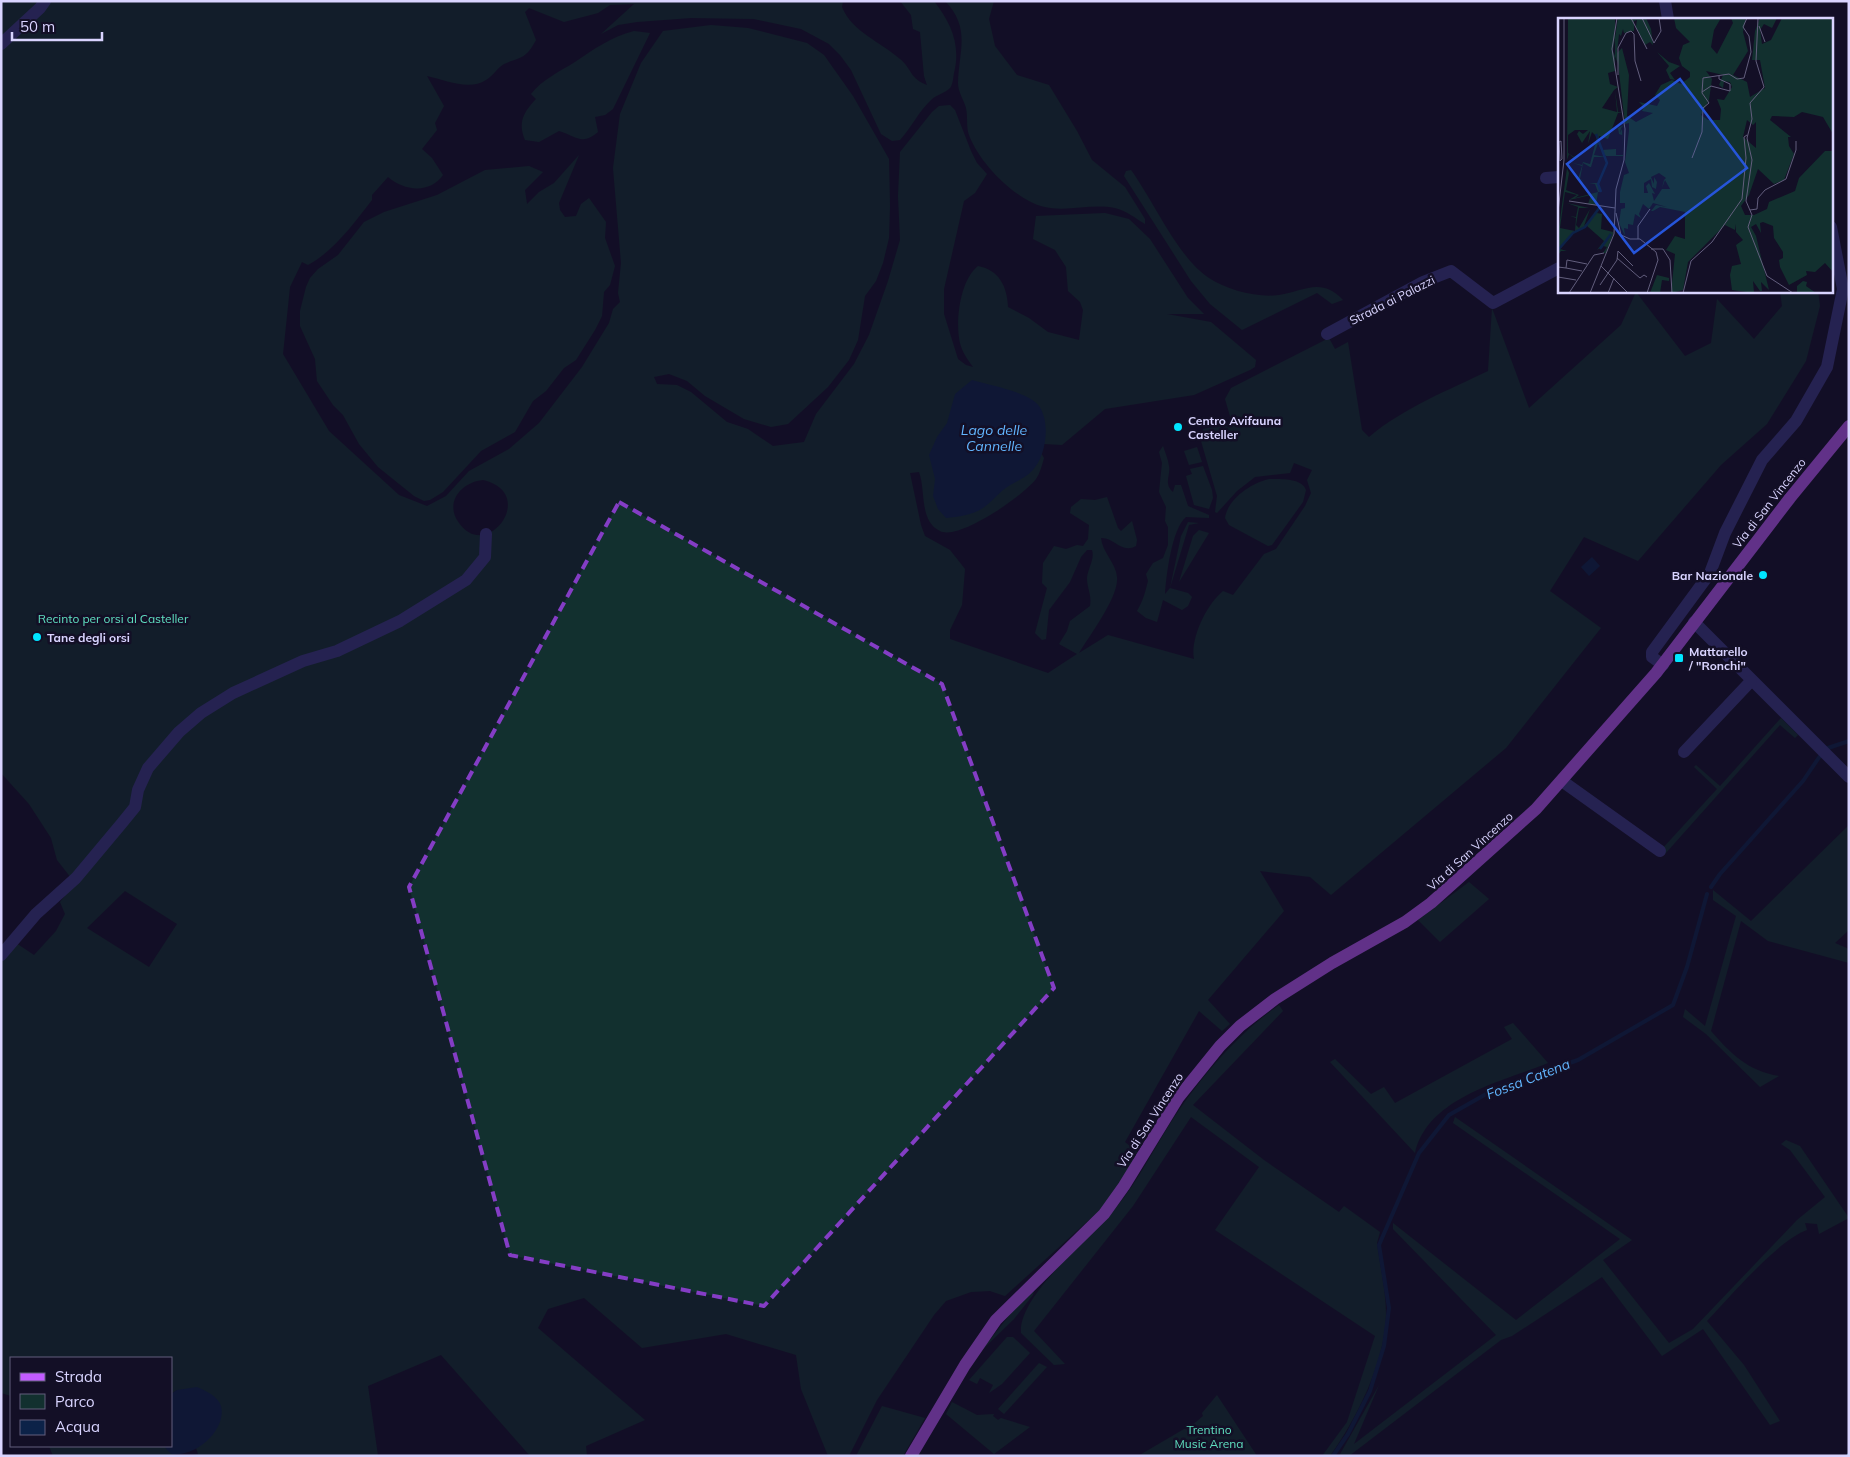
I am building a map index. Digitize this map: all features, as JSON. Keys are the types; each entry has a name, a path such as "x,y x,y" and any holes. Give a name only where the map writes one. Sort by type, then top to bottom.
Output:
{"main road":[{"name":"Via di San Vincenzo","path":"911,1456 965,1365 996,1320 1104,1214 1124,1186 1178,1098 1220,1046 1240,1026 1276,999 1332,963 1405,922 1432,903 1505,839 1562,781 1663,665 1694,622 1849,426"}],"street":[{"path":"1,44 40,8 45,1"},
{"path":"1665,1 1668,18"},
{"path":"1663,665 1651,654 1710,573 1725,533 1762,460 1796,421 1827,367 1843,289 1832,232"},
{"name":"Strada ai Palazzi","path":"1327,334 1423,282 1451,271 1493,303 1558,269"},
{"path":"1,954 36,914 76,878 131,812 135,807 138,790 148,768 179,732 194,719 233,693 303,660 337,651 400,622 466,580 485,556 486,534"},
{"path":"1694,622 1849,777"},
{"path":"1662,639 1675,649"},
{"path":"1684,752 1751,681"},
{"path":"1562,781 1660,851"}],"highlighted area":[{"path":"619,502 942,684 1054,988 764,1306 510,1255 409,887"}],"green space":[{"name":"Recinto per orsi al Casteller","path":"1,1 843,1 842,7 847,16 860,30 900,59 917,80 927,85 924,76 920,32 913,29 911,15 900,1 934,1 950,26 955,44 956,63 952,83 948,90 933,98 927,104 900,140 892,141 881,134 851,70 840,55 829,44 801,29 754,19 691,18 618,25 601,34 634,4 610,5 598,13 564,22 529,8 525,12 536,40 529,51 523,56 504,64 489,78 472,85 457,84 427,76 444,106 435,123 437,130 422,149 432,158 443,175 438,181 424,188 409,188 394,182 388,177 372,195 372,200 358,218 335,244 308,265 302,262 290,287 283,354 329,431 399,495 427,506 446,496 469,471 509,449 539,423 582,367 609,323 613,309 620,302 618,293 621,263 613,168 620,114 641,63 663,31 711,25 748,28 807,43 824,55 853,96 889,159 889,238 876,281 865,296 858,340 849,360 828,387 788,424 771,427 744,419 705,396 687,381 669,374 654,377 657,384 677,385 691,392 727,422 748,429 773,446 804,442 816,414 854,364 869,335 888,281 900,240 898,196 900,152 932,112 939,106 950,105 955,110 977,163 987,174 975,193 964,201 944,289 944,314 958,359 966,365 973,367 961,346 958,324 963,291 972,272 978,266 991,271 1001,280 1006,292 1008,307 1029,318 1048,332 1079,340 1083,310 1080,302 1068,291 1066,267 1055,250 1033,239 1036,216 1105,213 1129,219 1150,239 1188,298 1204,314 1167,314 1211,322 1256,360 1255,367 1250,370 1194,395 1105,409 1062,445 1044,444 1043,440 1041,453 1044,458 1036,479 1019,495 991,515 961,529 949,532 940,531 933,526 926,513 919,472 910,473 925,536 950,550 965,569 962,605 950,630 950,639 1048,673 1077,654 1059,644 1067,631 1070,621 1090,606 1087,578 1093,553 1092,550 1087,550 1081,557 1070,582 1049,610 1046,639 1042,640 1035,633 1047,588 1042,583 1043,563 1054,546 1066,549 1077,545 1083,546 1088,539 1089,525 1070,513 1071,507 1081,499 1095,500 1107,497 1118,528 1121,531 1132,521 1137,540 1136,546 1126,548 1106,538 1101,538 1116,572 1116,585 1108,605 1079,653 1108,635 1194,659 1193,651 1197,632 1211,604 1223,591 1233,595 1264,554 1276,549 1305,506 1311,493 1307,480 1312,470 1294,463 1290,473 1255,477 1237,491 1217,513 1215,512 1217,496 1201,441 1203,429 1232,423 1225,399 1231,388 1329,338 1335,349 1348,342 1362,430 1369,437 1411,408 1488,371 1492,308 1529,408 1621,325 1636,292 1685,356 1711,343 1717,299 1754,339 1782,306 1780,292 1818,292 1820,306 1806,361 1767,424 1721,465 1638,561 1584,537 1550,591 1601,628 1506,748 1331,895 1310,877 1260,871 1284,911 1208,1000 1230,1024 1222,1031 1199,1011 1125,1142 1137,1152 1120,1184 1100,1210 1005,1296 990,1291 971,1292 946,1301 934,1315 877,1400 849,1456 828,1456 801,1389 796,1355 726,1334 642,1348 584,1298 548,1309 538,1328 645,1420 586,1446 587,1456 530,1456 441,1355 368,1386 378,1456 187,1456 198,1454 177,1390 172,1393 172,1357 10,1357 10,1396 1,1393 1,960 16,943 34,955 56,931 65,914 60,902 75,883 57,860 51,838 29,804 1,773","holes":["483,480 499,487 507,498 507,510 502,521 494,530 482,535 470,533 459,523 455,515 453,508 457,495 468,485","125,891 177,924 149,967 87,928"]},
{"path":"945,1 994,1 989,19 995,46 1017,75 1049,85 1092,160 1125,187 1145,219 1145,224 1115,208 1061,209 1040,206 1011,189 994,173 973,145 969,135 966,108 958,83 962,40 961,30 953,11"},
{"path":"634,31 650,33 613,109 605,115 595,117 598,132 583,139 559,131 539,142 525,140 522,128 523,118 536,99 531,94 541,84 603,44"},
{"path":"579,155 559,203 560,210 565,217 576,216 581,204 589,198 606,222 605,238 615,266 610,285 604,292 602,316 576,360 564,368 546,391 533,401 515,432 481,451 443,492 430,500 424,501 414,496 378,467 359,444 343,415 333,405 317,381 315,359 300,326 300,311 310,278 318,269 338,255 364,222 384,212 437,195 485,170 529,166 543,172 525,190 527,204 539,192 554,183"},
{"path":"1131,170 1176,243 1198,269 1209,278 1224,286 1242,292 1270,296 1320,287 1335,293 1343,300 1332,304 1317,293 1242,330 1210,304 1191,281 1124,176 1126,171"},
{"path":"1163,446 1169,466 1168,485 1170,489 1173,492 1175,485 1181,485 1188,506 1209,515 1209,518 1186,517 1177,531 1173,541 1165,594 1170,588 1188,593 1192,597 1188,606 1182,610 1163,600 1157,622 1146,618 1137,611 1144,597 1148,581 1146,574 1153,563 1163,558 1168,545 1168,527 1165,521 1166,507 1159,492 1162,463 1159,452"},
{"path":"1197,447 1202,462 1189,465 1184,451"},
{"path":"1203,466 1212,490 1213,498 1209,509 1194,505 1186,476 1192,474 1190,469"},
{"path":"1269,479 1296,481 1304,486 1306,490 1303,502 1272,545 1268,546 1229,525 1225,518 1231,504 1242,492 1255,484"},
{"path":"1188,522 1199,523 1189,525 1170,588 1181,536"},
{"path":"1199,530 1209,533 1179,582 1193,536"},
{"path":"1781,718 1798,735 1795,738 1780,725 1665,854 1661,850 1717,789 1694,767 1696,765 1720,786"},
{"path":"1849,825 1849,930 1835,943 1849,949 1849,963 1768,941 1741,921 1711,1031 1733,1054 1749,1066 1768,1074 1779,1076 1760,1087 1706,1034 1683,1017 1685,1009 1705,1026 1736,916 1713,900 1713,890 1751,921"},
{"path":"1469,882 1489,899 1440,942 1418,920"},
{"path":"1279,1005 1283,1011 1193,1105 1264,1160 1339,1212 1344,1206 1380,1232 1377,1243 1386,1306 1381,1352 1368,1389 1350,1425 1330,1456 1322,1456 1347,1422 1375,1336 1215,1230 1259,1167 1191,1117 1133,1206 1034,1331 1065,1364 1054,1365 1021,1333 1023,1318 1043,1285 1115,1209 1189,1095 1237,1040"},
{"path":"1513,1023 1548,1063 1489,1085 1451,1105 1435,1118 1423,1134 1415,1153 1330,1062 1335,1059 1371,1094 1384,1087 1395,1103 1512,1039 1504,1027"},
{"path":"1455,1117 1632,1240 1603,1260 1669,1343 1693,1329 1797,1220 1825,1197 1790,1150 1781,1144 1786,1140 1800,1146 1849,1218 1819,1234 1817,1224 1805,1223 1807,1230 1783,1245 1769,1257 1707,1321 1744,1365 1780,1421 1770,1425 1703,1329 1662,1356 1602,1277 1512,1336 1501,1340 1349,1456 1339,1456 1379,1385 1354,1444 1496,1335 1393,1229 1393,1223 1516,1320 1620,1239 1453,1123"},
{"path":"1034,1290 1033,1295 1014,1319 980,1352 1012,1312"},
{"path":"1007,1337 1013,1337 1030,1353 1002,1384 989,1393 993,1385 980,1378 977,1384 969,1380"},
{"path":"1039,1363 1047,1367 1004,1414 998,1409"},
{"name":"Trentino Music Arena","path":"1217,1395 1257,1456 1138,1456 1196,1422 1203,1416 1202,1413"},
{"path":"952,1402 977,1415 994,1414 993,1416 998,1420 1001,1418 1030,1427 994,1454 946,1414"},
{"path":"882,1406 925,1418 903,1456 856,1456"},
{"path":"49,1447 165,1447 172,1454 181,1456 53,1456"}],"water":[{"name":"Lago delle Cannelle","path":"972,380 1018,393 1034,401 1043,413 1045,421 1044,449 1037,465 1032,471 1003,490 983,508 970,514 946,518 938,509 933,496 935,479 929,455 937,437 947,423 955,394"},
{"path":"1592,557 1600,566 1589,576 1581,567"},
{"path":"197,1387 211,1394 219,1402 222,1415 215,1432 208,1440 191,1451 182,1454 172,1454 165,1447 172,1447 172,1393 177,1390"}],"waterway":[{"name":"Fossa Catena","path":"1828,748 1849,741"},
{"name":"Fossa Catena","path":"1711,887 1720,874 1803,781 1820,756"},
{"name":"Fossa Catena","path":"1333,1456 1348,1434 1370,1391 1384,1346 1389,1308 1379,1245 1419,1153 1449,1115 1495,1089 1578,1060 1673,1005 1687,967 1707,894"}],"place":[{"name":"Centro Avifauna Casteller","path":"1178,427"},
{"name":"Bar Nazionale","path":"1763,575"},
{"name":"Tane degli orsi","path":"37,637"},
{"name":"Mattarello / \"Ronchi\"","path":"1679,658"}]}
